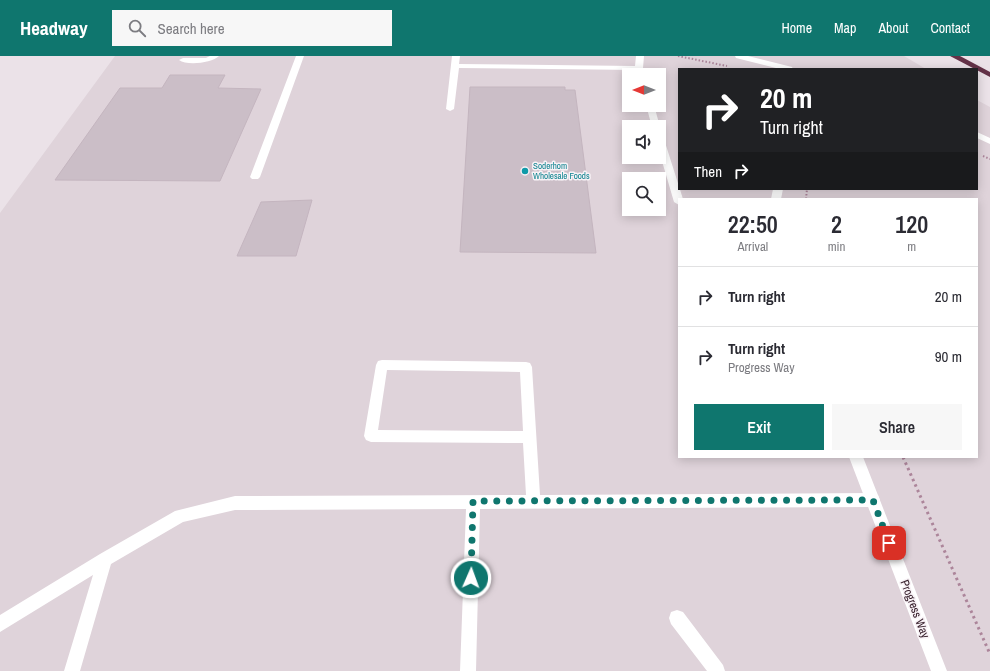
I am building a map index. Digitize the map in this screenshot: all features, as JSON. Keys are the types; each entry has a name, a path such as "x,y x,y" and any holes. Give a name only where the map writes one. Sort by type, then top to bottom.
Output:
{"highway":[{"path":"954,56 977,68"},
{"path":"978,69 990,75"}],"street":[{"path":"183,60 208,60 215,56"},
{"path":"255,177 300,56"},
{"path":"450,109 456,56"},
{"path":"640,56 640,68"},
{"path":"739,56 785,68"},
{"path":"455,66 622,71"},
{"path":"978,135 990,141"},
{"path":"666,159 678,199"},
{"path":"530,437 371,436 382,365 526,367 530,437 533,501"},
{"name":"Progress Way","path":"856,458 939,671"},
{"path":"0,624 105,559 180,516 235,503 873,500"},
{"path":"468,671 473,501"},
{"path":"72,671 105,559"},
{"path":"677,618 717,671"}],"path":[{"path":"678,56 729,66"},
{"path":"903,458 990,654"}],"shaded area":[{"path":"115,56 904,56 924,68 678,68 678,190 978,190 978,101 990,107 990,671 0,671 0,213"}],"building":[{"path":"170,75 225,75 218,88 261,89 220,181 55,180 120,88 162,88"},
{"name":"Soderhom Wholesale Foods","path":"470,87 565,87 565,90 575,90 596,253 460,252"},
{"path":"312,200 296,256 237,256 261,202"}],"place":[{"name":"Soderhom Wholesale Foods","path":"525,171"}],"route":[{"path":"471,578 473,501 873,500 889,543"}]}
